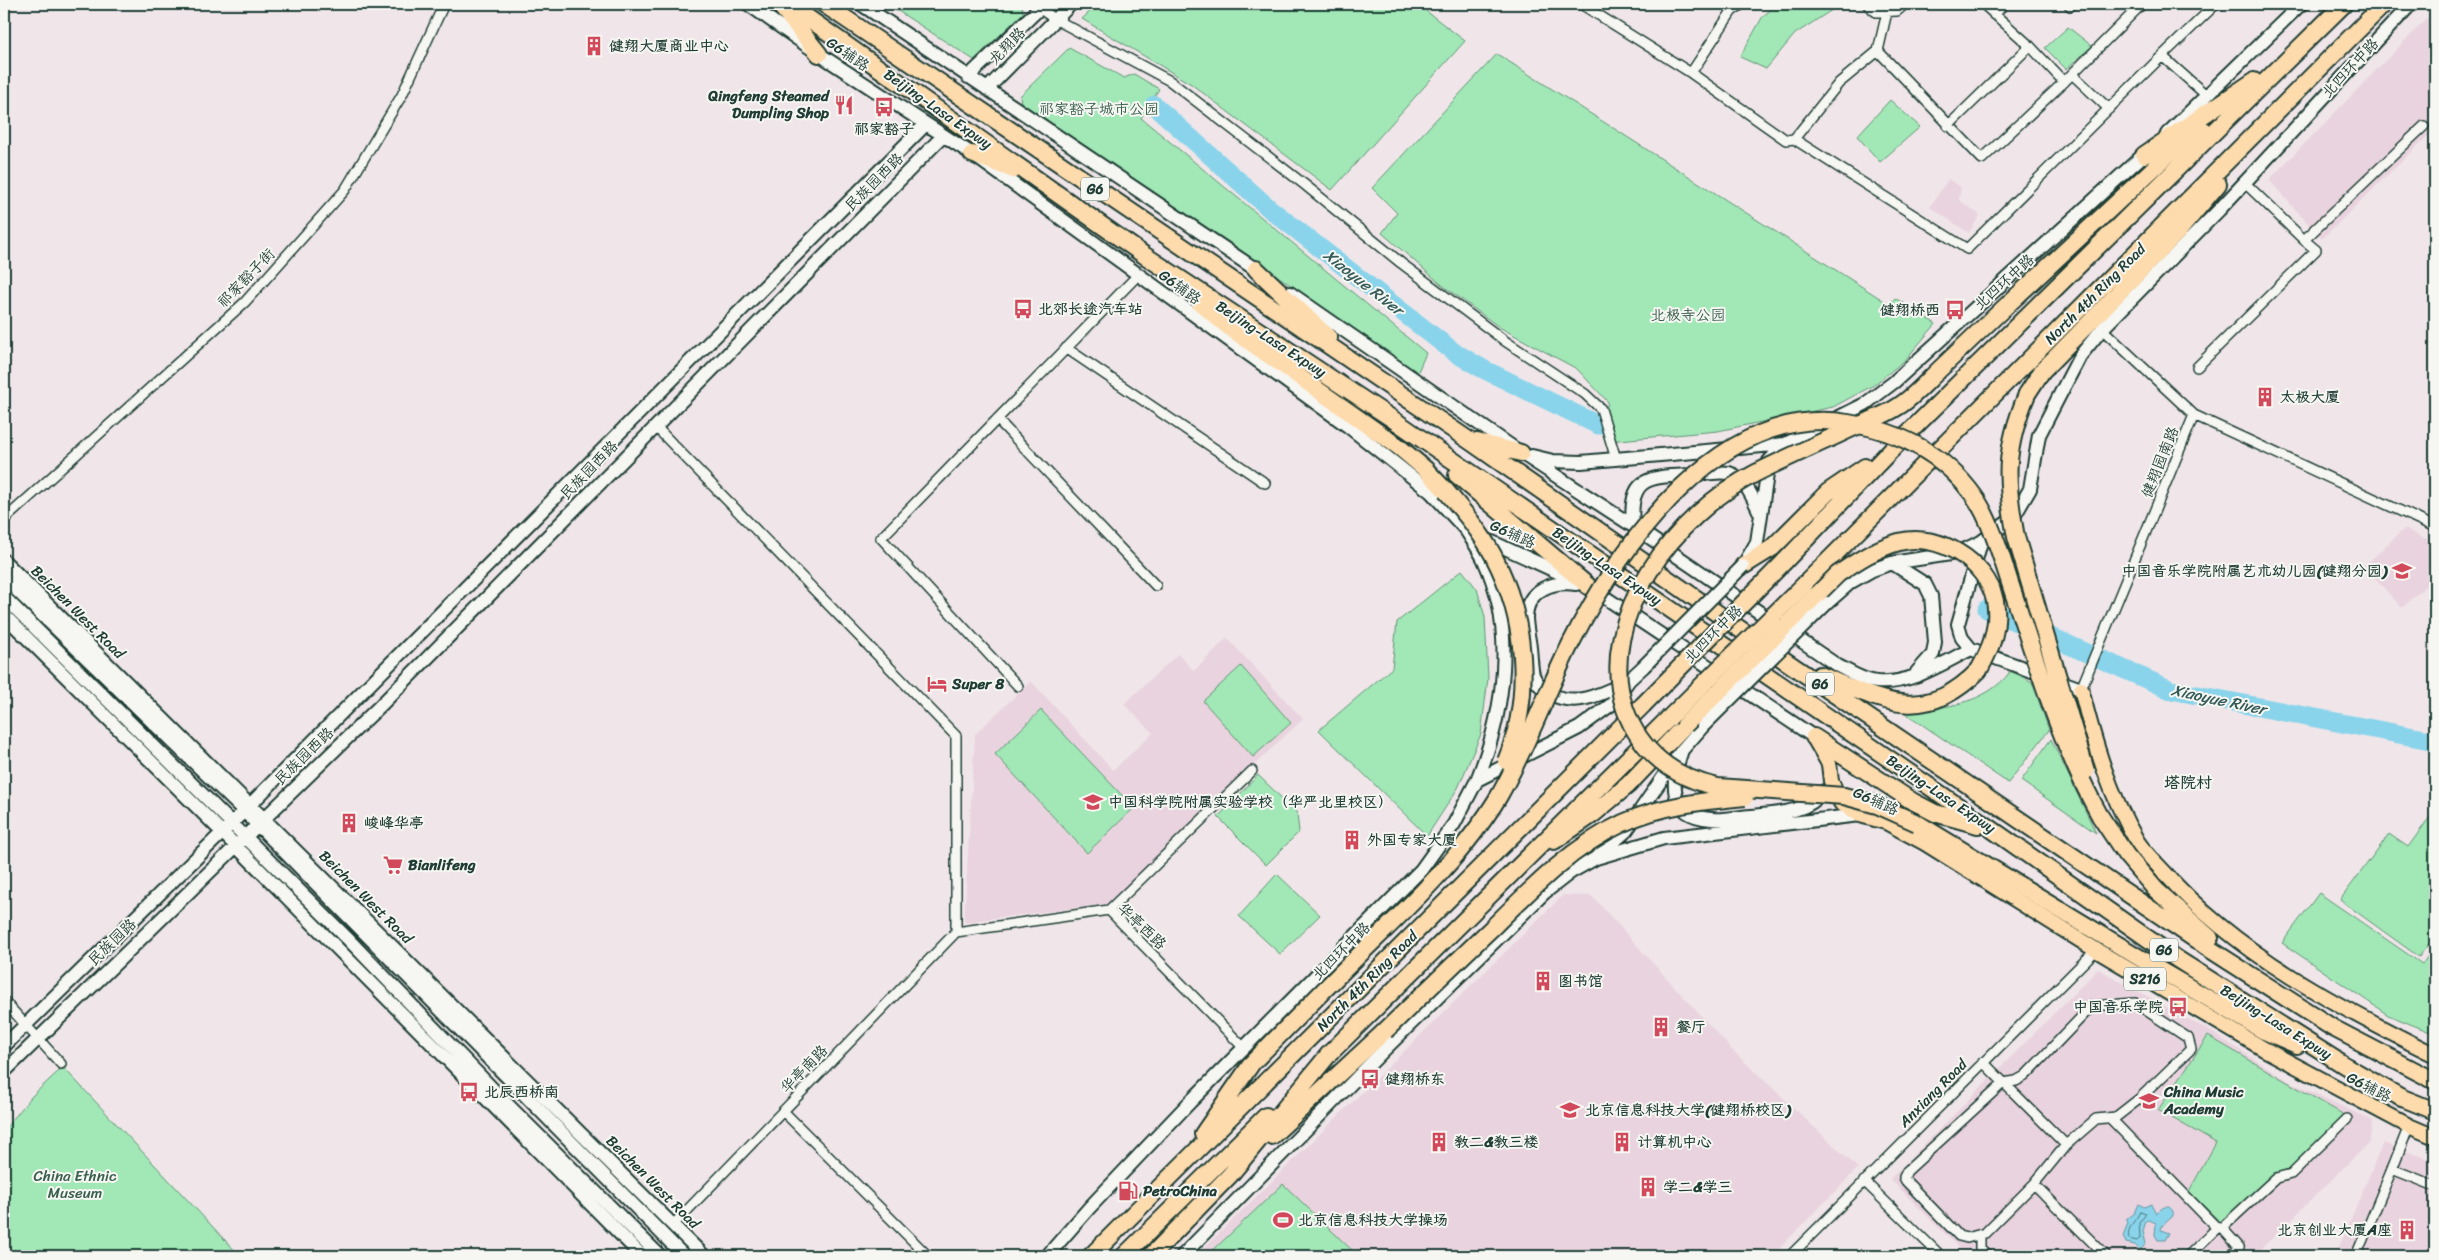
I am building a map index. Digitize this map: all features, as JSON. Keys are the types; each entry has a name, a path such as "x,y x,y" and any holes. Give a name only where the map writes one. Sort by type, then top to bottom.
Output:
{"highway":[{"path":"780,4 819,54"},
{"name":"Beijing-Lasa Expwy","path":"788,4 1144,255 1391,418 1990,828 2177,960 2344,1065 2400,1097 2435,1111"},
{"name":"Beijing-Lasa Expwy","path":"824,4 1367,374 1467,439 1787,662 2275,992 2333,1028 2435,1081"},
{"path":"1743,566 1772,548 1828,492 1890,451 2344,4"},
{"name":"North 4th Ring Road","path":"1805,584 2384,4"},
{"path":"2144,156 2291,56"},
{"path":"2100,816 2016,537 2010,506 2009,451 2015,422 2027,394 2042,371 2176,234 2283,105"},
{"path":"2237,108 2172,152 1900,406 1755,473 1719,498 1663,552 1631,605 1619,652 1620,688 1629,722 1649,750 1675,773 1701,784 1718,787 1844,796 1877,806 1917,823 2264,1031 2344,1065"},
{"path":"972,154 1035,178"},
{"path":"1144,255 1227,326 1399,447 1425,469 1474,524 1493,556 1517,614 1523,684 1520,713 1513,743 1496,785 1434,877"},
{"path":"1256,270 1367,374"},
{"path":"1391,418 1588,586"},
{"path":"1179,1169 1252,1063 1462,846 1498,796 1572,642 1603,587 1644,528 1682,487 1713,460 1741,442 1767,430 1795,423 1841,422 1872,427 1898,435 1923,447 1945,464 1976,498 1999,550 2058,726 2077,774 2100,816 2156,890 2275,992"},
{"path":"1467,439 1521,453"},
{"name":"北四环中路","path":"1643,705 1890,451"},
{"path":"1520,863 1592,815 1628,785 1685,725 1838,574 1856,561 1900,542 1922,541 1945,545 1968,558 1985,577 1995,600 1996,626 1991,647 1980,670 1964,686 1946,697 1925,703 1903,705 1855,690 1787,662"},
{"name":"北四环中路","path":"1669,718 1805,584"},
{"name":"North 4th Ring Road","path":"1091,1256 1643,705"},
{"name":"North 4th Ring Road","path":"1151,1256 1230,1175 1329,1054 1520,863 1669,718"},
{"path":"1814,737 1919,805 1935,813 1990,828"},
{"path":"1230,1175 1385,1031 1536,885 1594,838 1624,823 1686,803 1790,791"},
{"path":"2333,1028 2435,1069"},
{"path":"1124,1256 1329,1054"},
{"path":"2400,1097 2435,1117"}],"main road":[{"path":"2081,689 2116,804 2138,843 2180,890 2219,926 2321,995 2435,1055"},
{"name":"G6辅路","path":"1814,737 1829,764 1831,781 1841,803 1860,815 1886,822 1925,843 2096,950 2264,1049 2410,1126 2435,1136"}],"street":[{"name":"祁家豁子街","path":"4,520 245,302 345,190 402,95 444,4"},
{"name":"G6辅路","path":"748,4 925,125 972,154 1137,276 1349,427 1431,492 1466,530 1588,586 1814,737"},
{"path":"861,4 1838,666 1862,678 1877,682 1913,677 1971,649"},
{"name":"龙翔路","path":"987,89 1071,4"},
{"path":"1581,4 1691,73 1786,140 1794,139 1967,249 2215,4"},
{"path":"1691,73 1732,12 1742,4"},
{"path":"1867,4 1876,12 1897,11 1906,4"},
{"path":"1983,4 2030,46 2064,82"},
{"path":"1994,14 2004,4"},
{"path":"1878,51 1948,126 1982,159 2064,82 2142,4"},
{"name":"北四环中路","path":"1629,680 1743,566 1757,542 1769,461 1785,444 1865,404 1894,382 2144,156 2301,4"},
{"name":"北四环中路","path":"1981,542 2013,518 2030,489 2039,435 2080,356 2102,329 2244,182 2411,4"},
{"path":"1038,5 1055,19 1170,81 1305,185 1409,269 1505,341 1585,394 1601,409 1616,459"},
{"name":"龙翔路","path":"968,77 1038,5"},
{"path":"1794,139 1838,83 1878,51 1887,12"},
{"path":"1948,126 2030,46"},
{"path":"2162,56 2206,95"},
{"path":"2072,74 2109,109"},
{"name":"民族园西路","path":"227,828 925,125"},
{"path":"2304,240 2424,126"},
{"name":"民族园西路","path":"240,840 389,696 943,136"},
{"path":"2197,367 2316,250 2244,182"},
{"path":"1018,686 881,538 1137,276"},
{"name":"健翔园南路","path":"2081,689 2194,415 2102,329"},
{"path":"1066,348 1265,483"},
{"path":"2194,415 2435,527"},
{"path":"997,419 1156,586"},
{"path":"654,426 956,736 956,932"},
{"path":"1521,453 1553,461 1581,462 1785,444"},
{"path":"1633,526 1631,506 1635,490 1647,480 1665,476 1729,473 1741,481 1752,495 1761,515"},
{"name":"北四环中路","path":"1047,1256 1090,1207 1244,1048 1421,870 1454,824 1488,754 1500,705 1503,630 1494,588 1483,559 1466,530"},
{"path":"1596,858 1626,831 1682,750 1703,726 1827,603 1851,582 1872,570 1892,563 1957,553 1981,542"},
{"path":"1981,542 1958,624 1962,638 1971,649 2081,689"},
{"name":"Beichen West Road","path":"4,561 260,821 372,941 521,1084 583,1136 704,1256"},
{"path":"1892,563 1925,584 1934,608 1935,642 1933,654 1913,677"},
{"name":"Beichen West Road","path":"4,578 247,808"},
{"path":"1588,586 1560,582 1544,587 1533,598 1526,616 1534,676 1543,690 1560,699 1579,701 1600,694 1629,680"},
{"path":"4,597 227,828"},
{"path":"4,616 240,840 660,1256"},
{"path":"1477,780 1579,728 1612,704 1629,680"},
{"path":"1682,750 1674,772 1673,789 1680,803 1693,815 1712,819 1789,812 1808,806 1831,781"},
{"path":"1109,910 1252,771"},
{"path":"1182,1256 1382,1052 1544,893 1571,872 1596,858 1631,847 1682,835 1860,815"},
{"name":"Beichen West Road","path":"260,821 356,910 521,1084 592,1164 684,1256"},
{"name":"民族园路","path":"4,1046 227,828"},
{"path":"240,840 482,1094 642,1256"},
{"name":"民族园路","path":"4,1072 240,840"},
{"path":"356,910 372,941"},
{"name":"华亭西路","path":"956,932 1109,910 1244,1048"},
{"name":"华亭南路","path":"673,1225 956,932"},
{"name":"Anxiang Road","path":"1790,1256 2096,950"},
{"path":"4,1001 61,1064"},
{"path":"2135,1004 2188,1038 2191,1049 2139,1099 2116,1117 2096,1119 2066,1145 2034,1184 1980,1236 1967,1238 1959,1236 1904,1177 1907,1171 2003,1083 2025,1076 2092,1006 2135,1004"},
{"path":"1983,1062 2066,1145"},
{"path":"482,1094 511,1108"},
{"path":"783,1111 928,1256"},
{"path":"2110,1118 2239,1246 2232,1256"},
{"path":"2188,1256 2276,1178 2291,1174 2347,1119"},
{"path":"2356,1256 2410,1126"},
{"path":"583,1136 592,1164"},
{"path":"561,1157 572,1186"},
{"path":"2392,1169 2435,1186"},
{"path":"1864,1181 1941,1256"},
{"path":"2034,1184 2106,1256"},
{"path":"1980,1236 1980,1249 1987,1256"}],"shaded area":[{"path":"2435,10 2435,135 2432,132 2322,239 2269,180"},
{"path":"1948,179 1961,187 1959,200 1980,215 1969,233 1930,207"},
{"name":"中国音乐学院附属艺术幼儿园(健翔分园)","path":"2404,529 2435,543 2435,577 2402,608 2364,566"},
{"name":"中国科学院附属实验学校（华严北里校区）","path":"1227,638 1303,719 1107,904 964,922 975,734 1031,681 1113,770 1153,733 1124,704 1178,654 1194,671"},
{"name":"北京信息科技大学(健翔桥校区)","path":"1563,895 1592,896 1733,1051 1858,1168 1772,1256 1201,1256 1198,1254"},
{"name":"China Music Academy","path":"2098,969 2210,1031 2289,1081 2373,1121 2369,1143 2254,1256 1967,1256 1890,1179"},
{"path":"2383,1143 2435,1161 2435,1256 2333,1256 2337,1252"}],"green space":[{"path":"887,4 1022,4 1023,13 974,60"},
{"path":"1098,4 1417,4 1465,41 1332,190 1191,84 1082,19"},
{"path":"1778,4 1841,4 1795,34 1766,69 1740,57 1763,16"},
{"path":"2068,27 2092,46 2066,69 2045,48"},
{"name":"祁家豁子城市公园","path":"1069,48 1124,78 1134,74 1159,89 1141,118 1426,353 1417,374 1235,246 1021,104 1020,96"},
{"name":"北极寺公园","path":"1497,54 1889,304 1895,298 1936,324 1905,360 1874,385 1833,407 1718,431 1608,441 1604,420 1608,402 1577,369 1499,327 1442,285 1382,233 1397,213 1372,188"},
{"path":"1890,100 1920,127 1880,162 1857,136"},
{"path":"1462,570 1477,589 1485,617 1488,678 1481,734 1458,788 1427,836 1319,730 1392,668 1397,622"},
{"path":"1241,666 1291,723 1253,757 1203,701"},
{"path":"2011,671 2032,682 2049,730 2008,783 1905,713 1949,706 1977,698 2001,682"},
{"path":"1041,710 1134,808 1087,853 995,754"},
{"path":"2051,739 2096,833 2021,781"},
{"path":"1258,775 1297,813 1299,832 1266,865 1218,817"},
{"path":"2435,810 2435,935 2419,957 2340,900 2389,834 2408,847"},
{"path":"1277,874 1320,915 1280,954 1239,916"},
{"path":"2319,893 2422,964 2435,947 2435,1034 2388,1015 2282,943"},
{"path":"2208,1036 2346,1116 2289,1173 2222,1224 2189,1191 2216,1143 2158,1110"},
{"name":"China Ethnic Museum","path":"63,1067 240,1256 4,1256 4,1130 32,1096"},
{"name":"北京信息科技大学操场","path":"1283,1184 1358,1256 1207,1256"}],"water":[{"path":"2138,1204 2144,1207 2151,1204 2156,1213 2164,1207 2169,1207 2173,1211 2173,1216 2162,1226 2161,1230 2169,1233 2165,1240 2158,1240 2155,1235 2156,1223 2149,1220 2146,1221 2143,1231 2146,1244 2140,1250 2135,1245 2126,1243 2123,1237 2128,1222 2126,1219 2134,1213"}],"waterway":[{"name":"Xiaoyue River","path":"1154,105 1270,209 1454,352 1483,369 1598,425"},
{"name":"Xiaoyue River","path":"1987,609 2171,690 2435,741"}],"place":[{"name":"健翔大厦商业中心","path":"594,46"},
{"name":"Qingfeng Steamed Dumpling Shop","path":"844,105"},
{"name":"祁家豁子","path":"884,107"},
{"name":"北郊长途汽车站","path":"1023,309"},
{"name":"健翔桥西","path":"1955,310"},
{"name":"太极大厦","path":"2265,397"},
{"name":"中国音乐学院附属艺术幼儿园(健翔分园)","path":"2402,571"},
{"name":"Super 8","path":"937,684"},
{"name":"中国科学院附属实验学校（华严北里校区）","path":"1093,802"},
{"name":"峻峰华亭","path":"349,823"},
{"name":"外国专家大厦","path":"1352,840"},
{"name":"Bianlifeng","path":"393,865"},
{"name":"图书馆","path":"1543,981"},
{"name":"中国音乐学院","path":"2178,1007"},
{"name":"餐厅","path":"1661,1027"},
{"name":"健翔桥东","path":"1370,1079"},
{"name":"北辰西桥南","path":"469,1092"},
{"name":"China Music Academy","path":"2149,1101"},
{"name":"北京信息科技大学(健翔桥校区)","path":"1570,1110"},
{"name":"教二&教三楼","path":"1439,1142"},
{"name":"计算机中心","path":"1622,1142"},
{"name":"学二&学三","path":"1648,1187"},
{"name":"PetroChina","path":"1128,1191"},
{"name":"北京信息科技大学操场","path":"1283,1220"},
{"name":"北京创业大厦A座","path":"2407,1230"}],"district":[{"name":"塔院村","path":"2188,782"}]}
